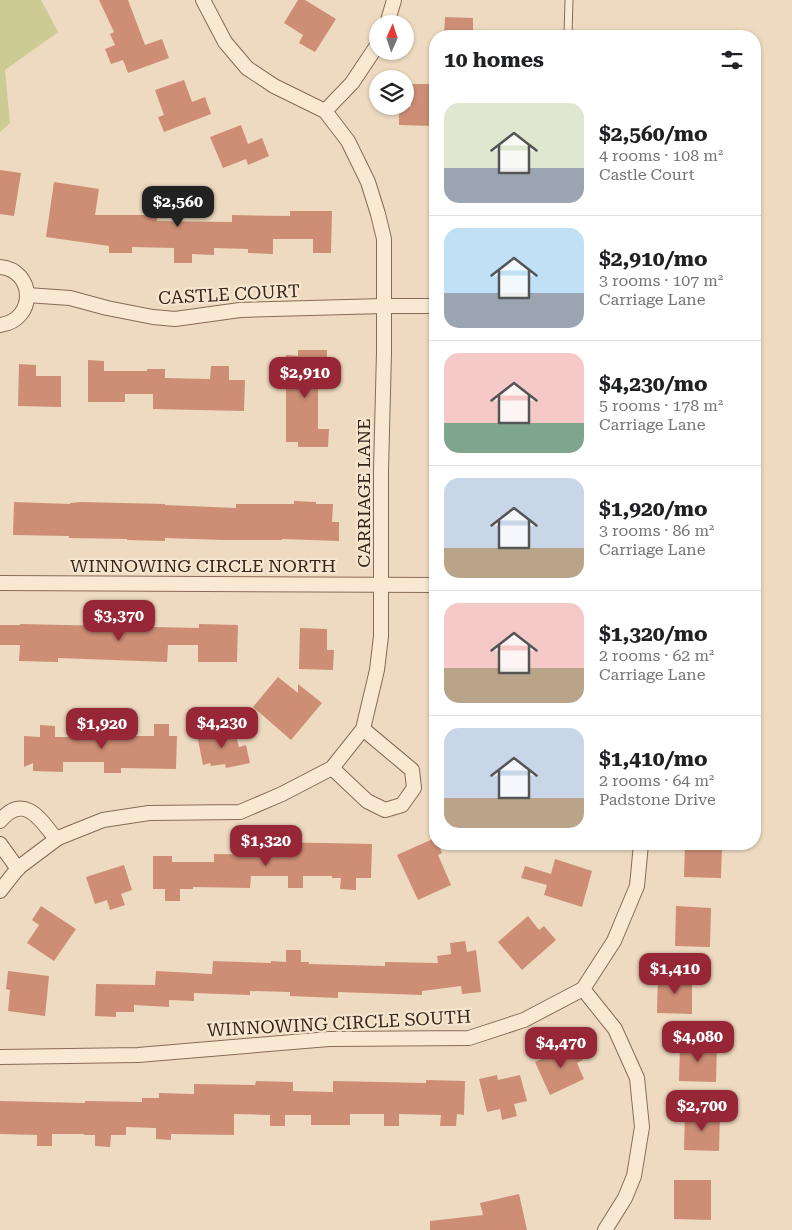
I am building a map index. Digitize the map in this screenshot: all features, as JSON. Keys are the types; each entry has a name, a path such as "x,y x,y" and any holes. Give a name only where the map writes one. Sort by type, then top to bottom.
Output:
{"street":[{"name":"CARRIAGE LANE","path":"0,891 18,869 56,839 103,820 149,813 240,812 282,794 332,768 363,729 377,670 381,636 381,470 384,352 384,239 378,214 368,182 348,141 325,111 274,86 247,68 225,42 203,0"},
{"path":"389,15 394,0"},
{"path":"325,111 352,83 369,58"},
{"path":"0,267 17,274 24,283 28,295 25,307 18,318 8,324 0,325"},
{"name":"CASTLE COURT","path":"28,295 70,298 107,308 153,317 175,319 240,310 429,306"},
{"name":"WINNOWING CIRCLE NORTH","path":"0,583 429,585"},
{"path":"332,768 367,802 385,810 402,805 414,788 412,770 363,729"},
{"path":"0,821 4,816 18,809 30,810 38,815 56,839"},
{"path":"0,844 18,869"},
{"name":"WINNOWING CIRCLE SOUTH","path":"0,1057 138,1055 329,1039 469,1038 524,1020 583,989 614,941 637,886 640,850"},
{"path":"583,989 615,1029 637,1078 642,1127 634,1176 625,1198 605,1230"}],"lane":[{"path":"568,0 568,30"}],"shaded area":[{"path":"0,0 41,0 58,32 5,70 10,123 0,132"}],"building":[{"path":"99,0 128,0 145,45 162,39 169,58 128,73 123,60 111,64 105,49 115,45 110,34 114,32"},
{"path":"298,0 305,0 336,19 315,52 299,43 303,35 284,23"},
{"path":"445,17 473,18 473,30 444,30"},
{"path":"184,80 192,102 205,97 211,114 164,132 158,117 164,115 155,90"},
{"path":"414,84 429,84 429,126 399,125 399,115 414,115"},
{"path":"241,125 248,144 262,138 269,156 248,165 246,159 223,168 210,137"},
{"path":"0,170 21,173 14,216 0,214"},
{"path":"54,182 99,189 95,215 157,215 157,221 232,222 232,215 290,216 290,211 332,211 331,253 313,253 313,239 273,239 273,254 248,253 248,249 214,248 214,255 192,254 192,263 174,263 174,248 132,247 132,253 109,253 109,246 46,237"},
{"path":"298,350 327,350 327,369 318,369 318,429 329,429 328,447 298,447 298,442 286,442 286,355 298,356"},
{"path":"88,360 104,361 104,371 165,369 165,378 210,379 211,366 229,366 229,380 245,380 244,411 153,409 153,394 125,394 125,402 88,402"},
{"path":"19,364 36,365 36,376 61,376 61,407 18,406"},
{"path":"294,501 333,504 332,522 339,522 339,541 165,538 165,541 13,535 14,502 165,504 236,508 236,504 294,504"},
{"path":"199,624 238,625 237,662 198,662 198,645 168,645 167,662 58,658 58,662 19,661 20,645 0,645 0,625 199,628"},
{"path":"300,628 327,629 327,650 334,650 333,670 299,669"},
{"path":"278,677 298,693 298,684 322,703 291,740 253,707"},
{"path":"154,724 169,724 169,736 177,736 176,769 121,768 121,773 104,773 104,762 63,762 63,772 33,771 33,763 24,767 24,736 40,737 40,725 55,726 55,737 82,737 82,730 121,731 121,736 154,736"},
{"path":"234,727 239,747 246,745 250,763 226,768 225,764 211,766 210,763 203,765 197,735"},
{"path":"429,841 429,850 441,850 442,853 438,855 451,885 418,900 397,855"},
{"path":"273,842 372,844 371,878 356,878 356,890 340,889 341,878 332,878 332,876 303,876 303,888 288,888 288,876 251,876 250,888 193,887 193,889 180,889 180,901 165,901 165,889 153,889 153,856 172,856 172,862 214,862 214,854 272,855"},
{"path":"685,850 722,850 721,878 684,877"},
{"path":"555,859 592,871 582,907 544,895 547,885 521,878 525,866 551,874"},
{"path":"124,865 132,890 121,894 125,905 110,910 107,900 95,904 86,877"},
{"path":"41,906 76,929 54,961 27,943 39,925 32,920"},
{"path":"676,906 711,908 710,947 675,946"},
{"path":"528,916 539,930 544,926 556,940 522,970 498,942"},
{"path":"465,941 467,952 476,950 481,992 462,994 461,986 422,991 422,995 338,992 338,998 290,996 290,992 250,991 250,995 194,993 194,1001 169,1000 169,1007 134,1005 134,1012 116,1012 116,1017 95,1016 96,984 155,985 156,971 212,974 213,961 286,962 286,950 301,950 301,962 309,962 309,964 385,966 385,962 438,963 437,956 451,954 450,943"},
{"path":"8,971 49,976 45,1016 8,1011 10,990 6,989"},
{"path":"658,976 692,977 692,1014 657,1013"},
{"path":"575,1043 583,1060 577,1063 584,1079 550,1095 535,1062"},
{"path":"680,1044 717,1044 716,1082 679,1081"},
{"path":"497,1075 498,1080 520,1075 527,1101 514,1104 517,1116 502,1120 500,1109 487,1112 479,1079"},
{"path":"426,1080 465,1081 464,1115 457,1114 456,1126 440,1126 441,1115 399,1114 399,1126 384,1126 384,1114 350,1114 350,1125 311,1125 311,1115 285,1115 285,1126 270,1126 270,1115 234,1114 234,1135 171,1134 171,1140 156,1139 156,1128 126,1127 126,1135 111,1135 110,1147 95,1146 95,1135 52,1134 52,1146 37,1146 37,1135 0,1134 0,1101 142,1102 142,1098 159,1098 159,1093 194,1094 194,1084 255,1085 256,1081 293,1082 293,1091 333,1092 333,1081 426,1083"},
{"path":"685,1112 720,1113 719,1151 684,1150"},
{"path":"674,1180 711,1180 711,1220 674,1219"},
{"path":"519,1194 527,1230 430,1230 430,1221 483,1215 480,1203"}]}
